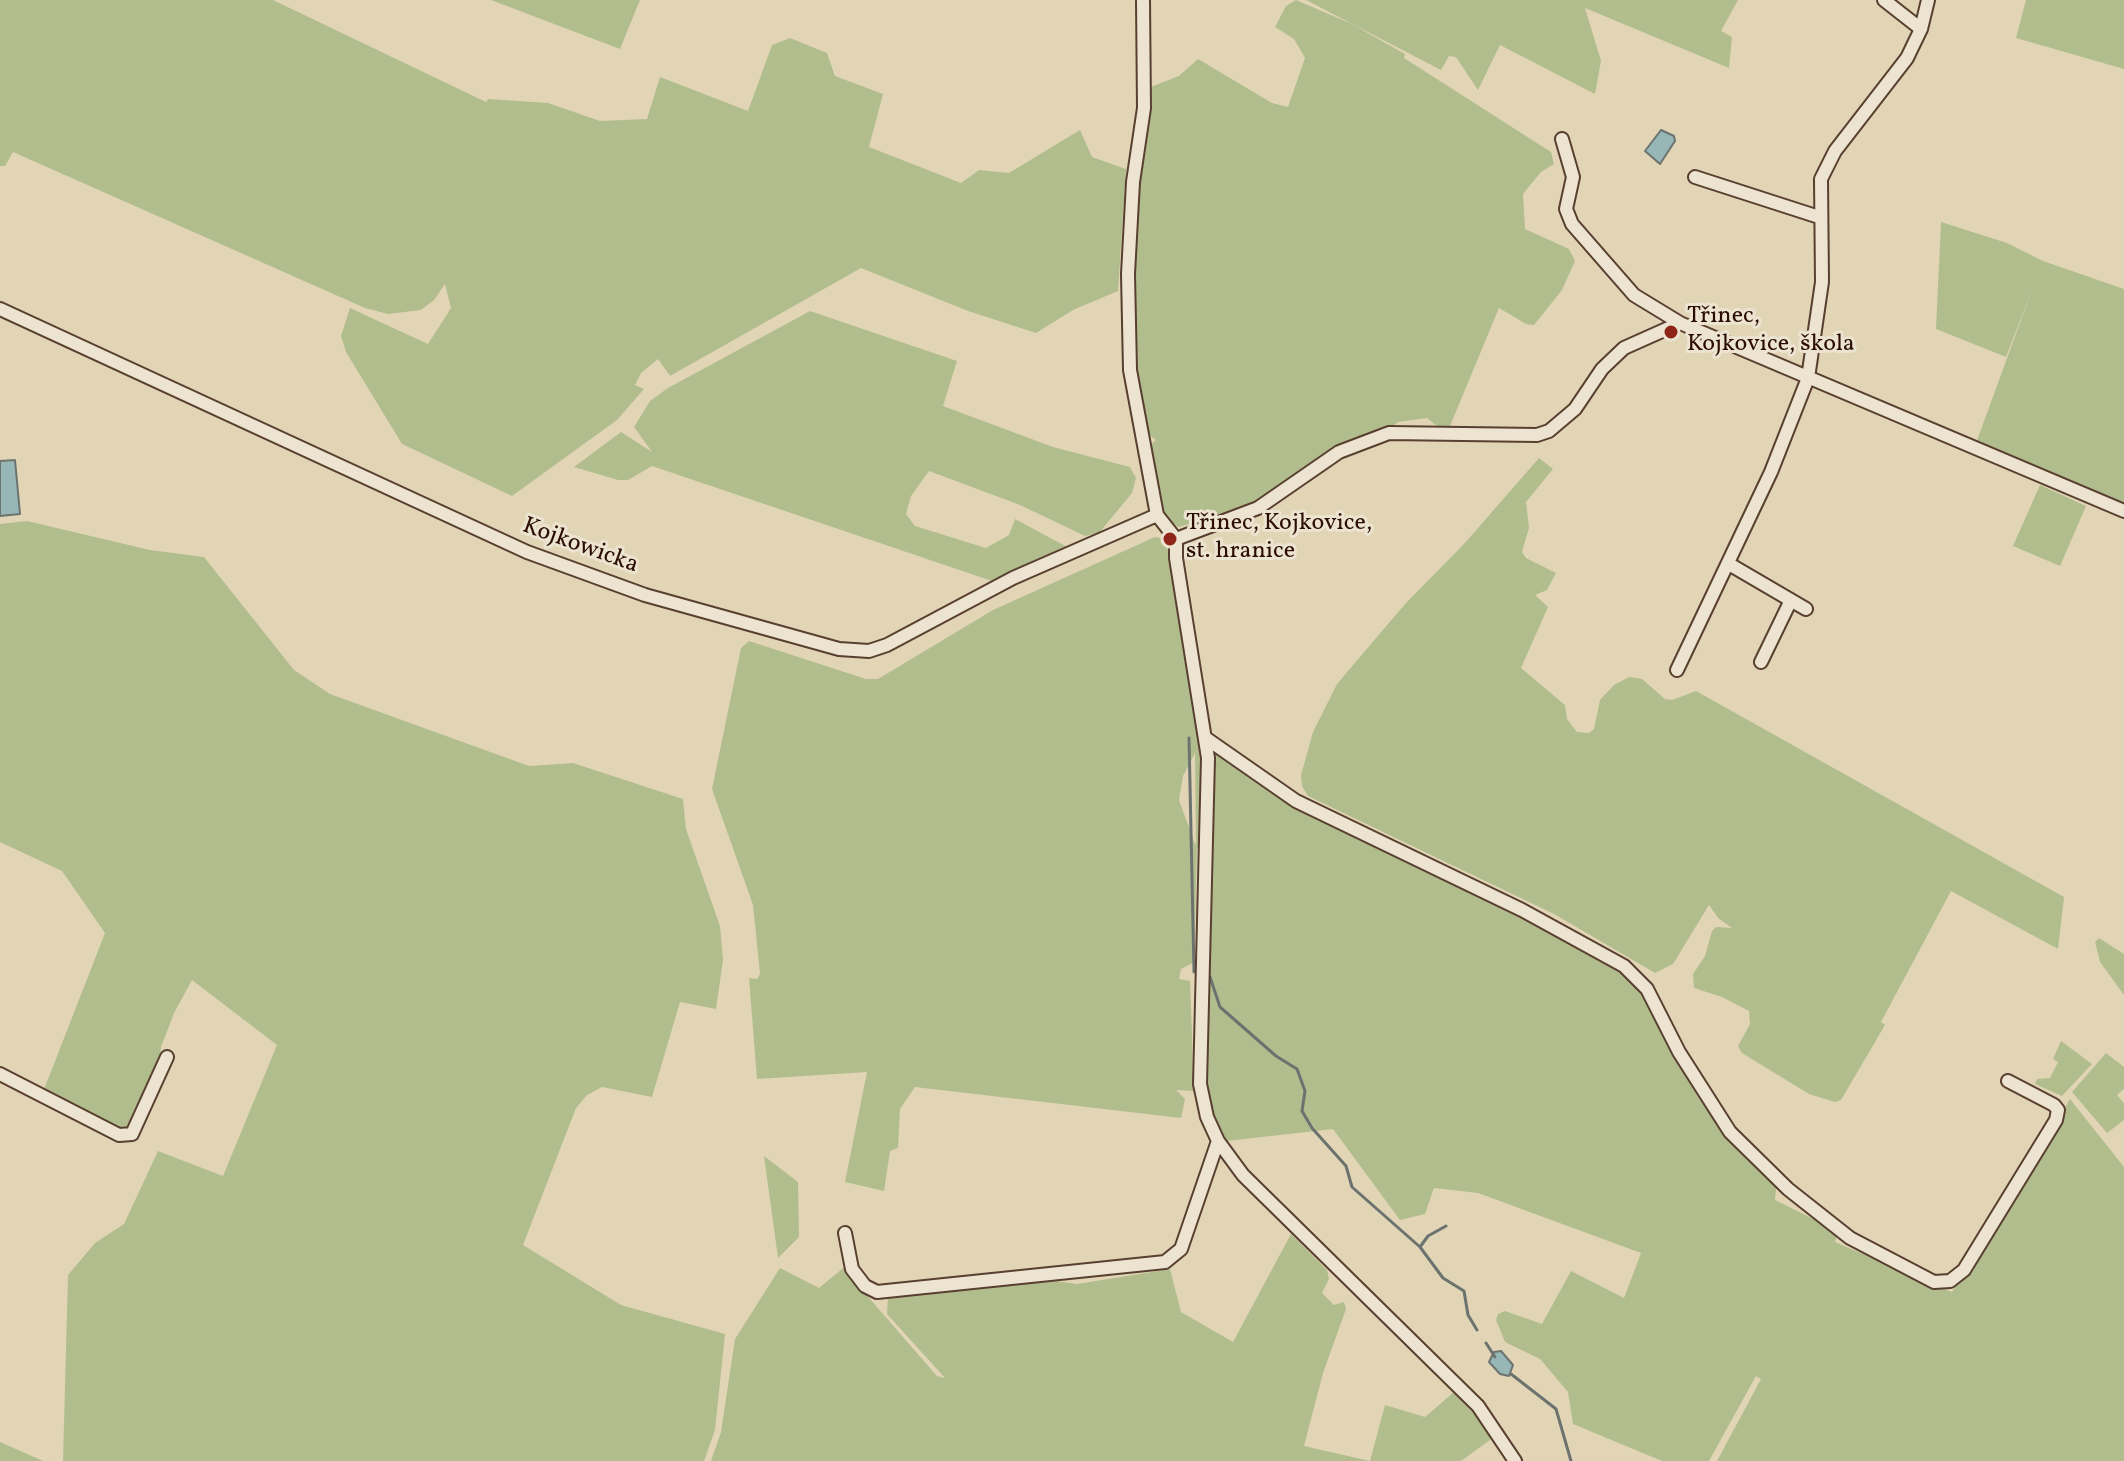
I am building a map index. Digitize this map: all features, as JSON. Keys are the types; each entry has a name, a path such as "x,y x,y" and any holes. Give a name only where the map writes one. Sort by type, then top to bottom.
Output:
{"street":[{"path":"1143,0 1144,108 1132,197 1130,370 1157,515 1176,539 1176,558 1207,739 1200,1084 1207,1117 1218,1141 1243,1175 1478,1406 1515,1461"},
{"path":"1884,0 1921,29"},
{"path":"1677,670 1771,472 1808,378 1822,282 1821,179 1835,151 1880,97 1921,29 1928,0"},
{"path":"1562,139 1573,177 1566,209 1572,224 1634,295 1680,323 2124,511"},
{"path":"1695,177 1819,217"},
{"name":"Kojkowicka","path":"0,309 527,552 645,595 839,649 869,651 887,645 1013,578 1157,515"},
{"path":"1176,539 1258,508 1339,452 1389,433 1537,435 1549,431 1575,409 1602,369 1624,348 1680,323"},
{"path":"1729,564 1806,609"},
{"path":"1761,662 1791,600"},
{"path":"1207,739 1296,801 1548,922 1624,966 1647,989 1679,1052 1730,1132 1788,1189 1850,1238 1934,1282 1950,1281 1964,1270 2056,1120 2058,1110 2054,1105 2008,1081"},
{"path":"0,1074 119,1135 132,1134 167,1057"},
{"path":"845,1233 852,1269 865,1286 877,1292 1165,1262 1181,1249 1218,1141"}],"green space":[{"path":"0,0 273,0 486,102 488,99 548,103 600,121 647,119 660,77 748,111 772,45 790,38 827,53 835,76 883,94 869,147 961,183 979,170 1009,173 1080,130 1092,157 1126,169 1118,291 1073,310 1036,333 968,311 861,268 670,376 658,359 641,373 635,385 644,389 617,420 512,496 402,444 346,352 341,336 350,308 428,344 451,308 445,284 434,300 421,310 388,314 365,308 13,152 5,166 0,166"},
{"path":"491,0 640,0 620,49"},
{"path":"1296,0 1352,24 1405,54 1404,58 1551,152 1554,164 1541,172 1523,194 1525,229 1569,249 1575,261 1562,290 1534,325 1526,324 1499,308 1450,426 1437,426 1427,418 1398,422 1390,429 1347,441 1245,510 1178,527 1163,514 1149,446 1156,440 1144,431 1133,359 1134,232 1148,88 1179,76 1198,59 1272,103 1288,107 1305,58 1294,39 1275,27 1286,6"},
{"path":"1306,0 1738,0 1721,31 1732,37 1729,68 1585,8 1601,61 1595,94 1500,45 1478,90 1456,57 1449,56 1441,70"},
{"path":"2026,0 2124,0 2124,69 2016,38"},
{"path":"1941,222 2007,243 2043,261 2124,289 2124,504 1975,446 2033,287 2006,357 1936,329"},
{"path":"810,311 957,361 943,406 1053,447 1130,467 1136,478 1132,493 1099,533 1085,536 1020,505 929,471 911,496 906,514 915,526 986,548 1009,535 1015,519 1069,548 995,582 652,466 628,480 574,467 621,432 652,452 634,427 650,401 668,388"},
{"path":"1539,458 1553,469 1526,502 1529,528 1522,552 1526,558 1556,573 1547,590 1535,595 1548,607 1521,668 1565,705 1567,719 1577,732 1589,733 1594,729 1600,700 1614,685 1629,677 1642,679 1665,699 1672,700 1696,691 2064,897 2058,949 1951,891 1881,1022 1885,1025 1841,1100 1835,1102 1809,1094 1742,1053 1738,1046 1750,1024 1749,1011 1722,997 1694,988 1693,974 1705,956 1712,931 1716,927 1732,928 1718,918 1709,905 1673,964 1655,973 1554,914 1308,796 1302,786 1301,775 1313,732 1337,684 1405,604 1464,544"},
{"path":"2040,485 2086,506 2060,566 2013,546"},
{"path":"27,521 150,550 204,557 294,670 330,694 529,766 573,763 683,799 686,829 720,926 723,960 716,1009 680,1002 652,1097 602,1087 587,1095 576,1108 523,1245 621,1305 725,1334 715,1430 704,1461 63,1461 68,1275 95,1243 124,1224 158,1151 223,1176 277,1045 192,980 174,1013 161,1047 159,1073 138,1127 120,1133 43,1092 105,933 62,871 0,842 0,524"},
{"path":"1155,537 1166,539 1200,739 1201,763 1221,752 1340,828 1576,944 1622,973 1637,985 1685,1075 1776,1188 1775,1200 1838,1231 1835,1242 1952,1292 2070,1099 2124,1167 2124,1461 1717,1461 1761,1379 1756,1376 1709,1461 1662,1461 1573,1424 1568,1392 1540,1359 1505,1342 1496,1320 1498,1314 1505,1311 1542,1324 1571,1271 1624,1298 1641,1253 1478,1193 1434,1188 1425,1214 1400,1220 1333,1129 1227,1141 1216,1124 1206,1084 1205,1025 1212,862 1197,848 1194,962 1181,969 1179,979 1190,981 1193,1091 1176,1090 1185,1099 1181,1118 915,1087 900,1109 898,1148 890,1151 884,1191 845,1182 867,1072 757,1079 749,978 757,979 760,974 753,905 712,789 741,648 749,641 866,679 878,679 993,610","holes":["1195,753 1196,844 1179,800 1183,776"]},
{"path":"2099,938 2124,954 2124,995 2100,962 2095,942"},
{"path":"2061,1041 2092,1064 2062,1096 2035,1084 2037,1079 2050,1078 2058,1062 2053,1059"},
{"path":"2106,1053 2124,1067 2124,1089 2117,1095 2124,1103 2124,1120 2107,1133 2072,1092"},
{"path":"764,1156 798,1182 799,1237 778,1258"},
{"path":"1291,1234 1327,1270 1329,1279 1322,1293 1334,1305 1344,1302 1346,1309 1323,1373 1304,1446 1370,1461 711,1461 721,1432 735,1339 780,1268 819,1288 847,1265 857,1284 937,1376 945,1378 887,1314 888,1295 984,1284 1056,1281 1077,1284 1170,1269 1181,1312 1233,1342"},
{"path":"1454,1392 1492,1434 1490,1440 1461,1461 1370,1461 1385,1405 1425,1417"},
{"path":"0,1442 43,1461 0,1461"}],"water":[{"path":"1661,130 1674,136 1675,141 1660,164 1645,151"},
{"path":"15,460 20,514 0,516 0,461"},
{"path":"1501,1351 1513,1365 1509,1376 1500,1374 1489,1362 1494,1352"}],"waterway":[{"path":"1189,738 1194,972"},
{"path":"1210,977 1220,1007 1276,1056 1297,1069 1305,1091 1302,1111 1312,1128 1346,1166 1352,1187 1420,1247 1443,1278 1464,1291 1468,1315 1477,1330"},
{"path":"1420,1247 1428,1236 1446,1226"},
{"path":"1486,1343 1495,1357"},
{"path":"1511,1374 1556,1409 1571,1461"}],"place":[{"name":"Třinec, Kojkovice, škola","path":"1671,332"},
{"name":"Třinec, Kojkovice, st. hranice","path":"1170,539"}]}
